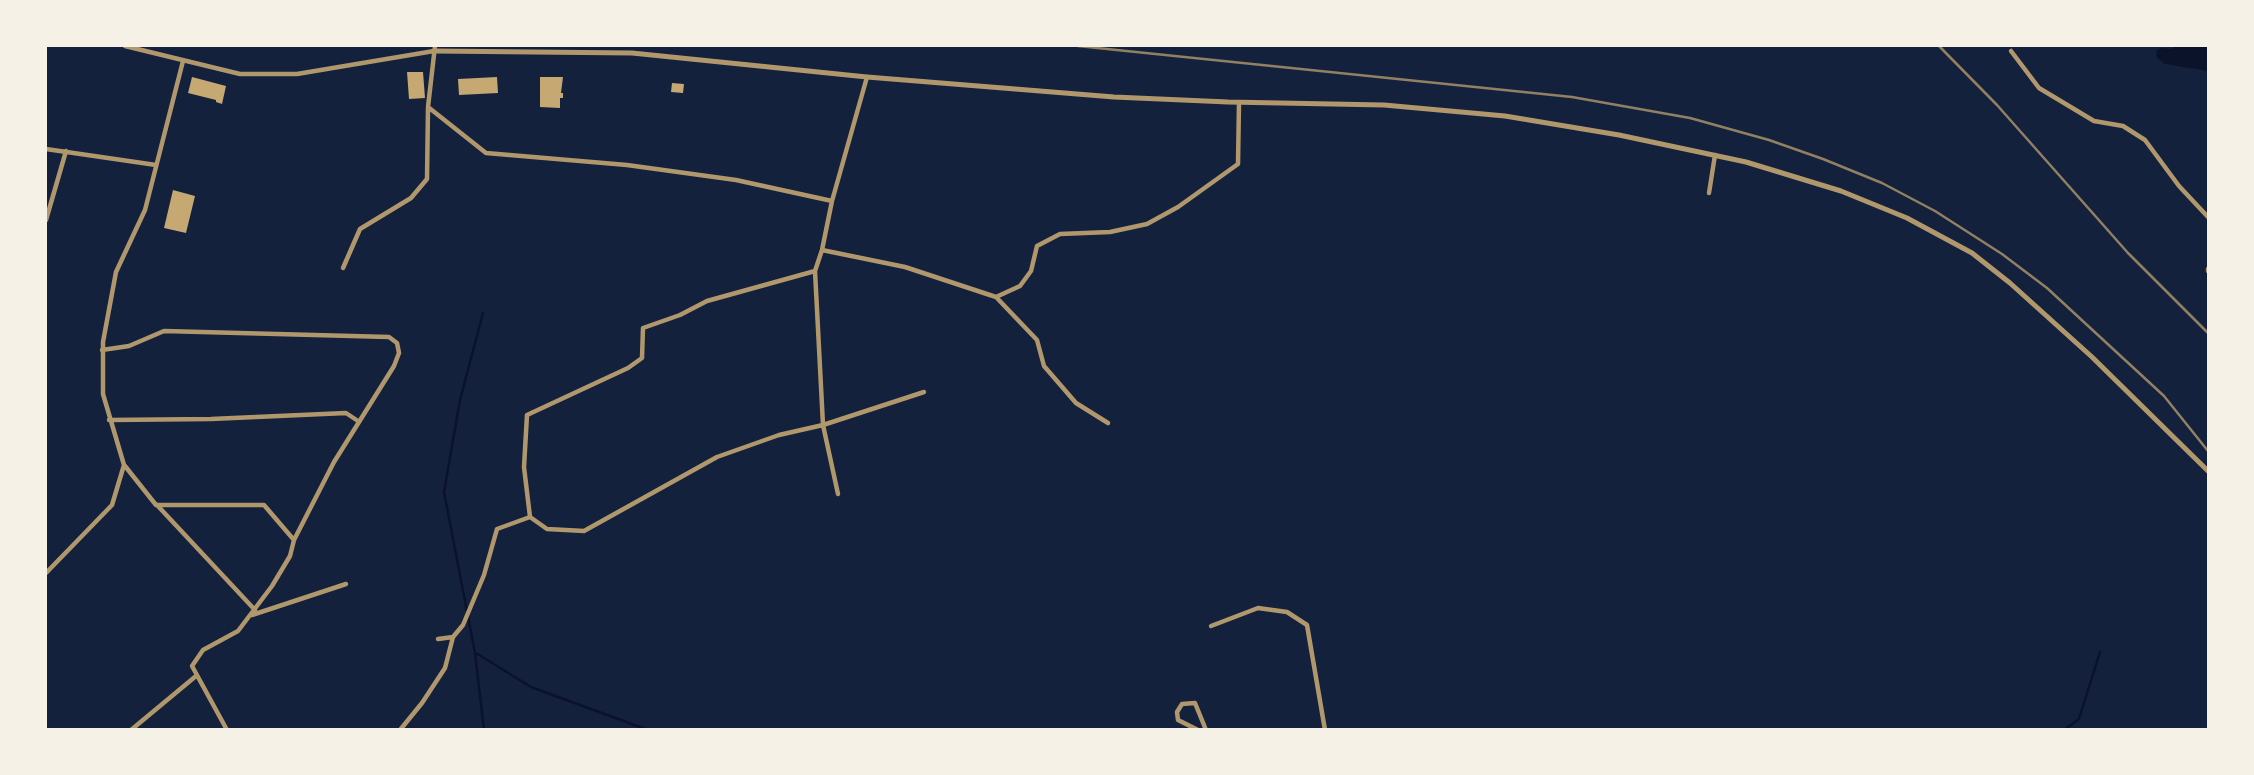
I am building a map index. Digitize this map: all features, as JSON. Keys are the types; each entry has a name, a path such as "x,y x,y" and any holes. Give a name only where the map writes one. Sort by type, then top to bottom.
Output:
{"street":[{"path":"125,46 240,74 286,75 434,48 632,53 867,77 1101,96 1240,103 1384,105 1505,116 1619,135 1746,162 1841,191 1907,218 1972,253 2011,283 2092,357 2208,471"},
{"path":"343,268 360,229 411,198 427,179 428,107 434,48"},
{"path":"2011,51 2039,88 2094,121 2123,126 2145,140 2179,186 2208,217"},
{"path":"183,61 145,210 116,272 103,350 103,394 124,465 156,505 255,610"},
{"path":"838,494 823,425 815,271 867,77"},
{"path":"996,297 1020,286 1031,271 1037,246 1060,234 1110,232 1147,224 1178,207 1238,164 1240,103"},
{"path":"428,107 486,153 627,165 722,178 832,201"},
{"path":"46,149 156,165"},
{"path":"46,220 66,151"},
{"path":"1709,193 1715,155"},
{"path":"822,250 905,267 996,297 1037,341 1044,366 1076,403 1108,423"},
{"path":"815,271 707,301 680,316 643,328 642,358 628,368 527,415 524,467 530,517 547,529 584,531 717,457 779,435 823,425 925,392"},
{"path":"103,350 130,346 164,331 389,337 397,344 399,353 368,410 358,421 334,462 295,540 290,556 251,616 238,631 203,650 192,666 227,730"},
{"path":"109,420 346,414 358,421"},
{"path":"46,573 112,505 124,465"},
{"path":"156,505 264,505 295,540"},
{"path":"400,730 445,668 453,637 463,625 484,575 497,529 530,517"},
{"path":"251,616 346,584"},
{"path":"1211,626 1258,608 1287,612 1307,625 1325,730"},
{"path":"438,639 453,637"},
{"path":"131,730 197,676"},
{"path":"1198,730 1178,720 1177,712 1182,704 1195,703 1206,730"}],"water":[{"path":"2176,46 2208,46 2208,71 2165,64 2157,58 2156,51"}],"building":[{"path":"407,72 423,72 425,98 409,99"},
{"path":"192,77 226,86 222,104 188,93"},
{"path":"497,77 498,93 459,95 458,79"},
{"path":"540,77 563,77 560,108 540,107"},
{"path":"672,83 684,84 683,93 671,92"},
{"path":"173,190 195,196 186,233 164,228"}],"waterway":[{"path":"483,313 460,400 444,492 475,653 484,730"},
{"path":"2064,730 2079,719 2100,652"},
{"path":"476,653 531,687 648,730"}],"railway":[{"path":"1078,46 1572,97 1690,118 1769,140 1823,159 1882,183 1935,211 2002,254 2047,288 2164,396 2208,451"},
{"path":"1939,46 1997,105 2128,253 2208,333"}]}
